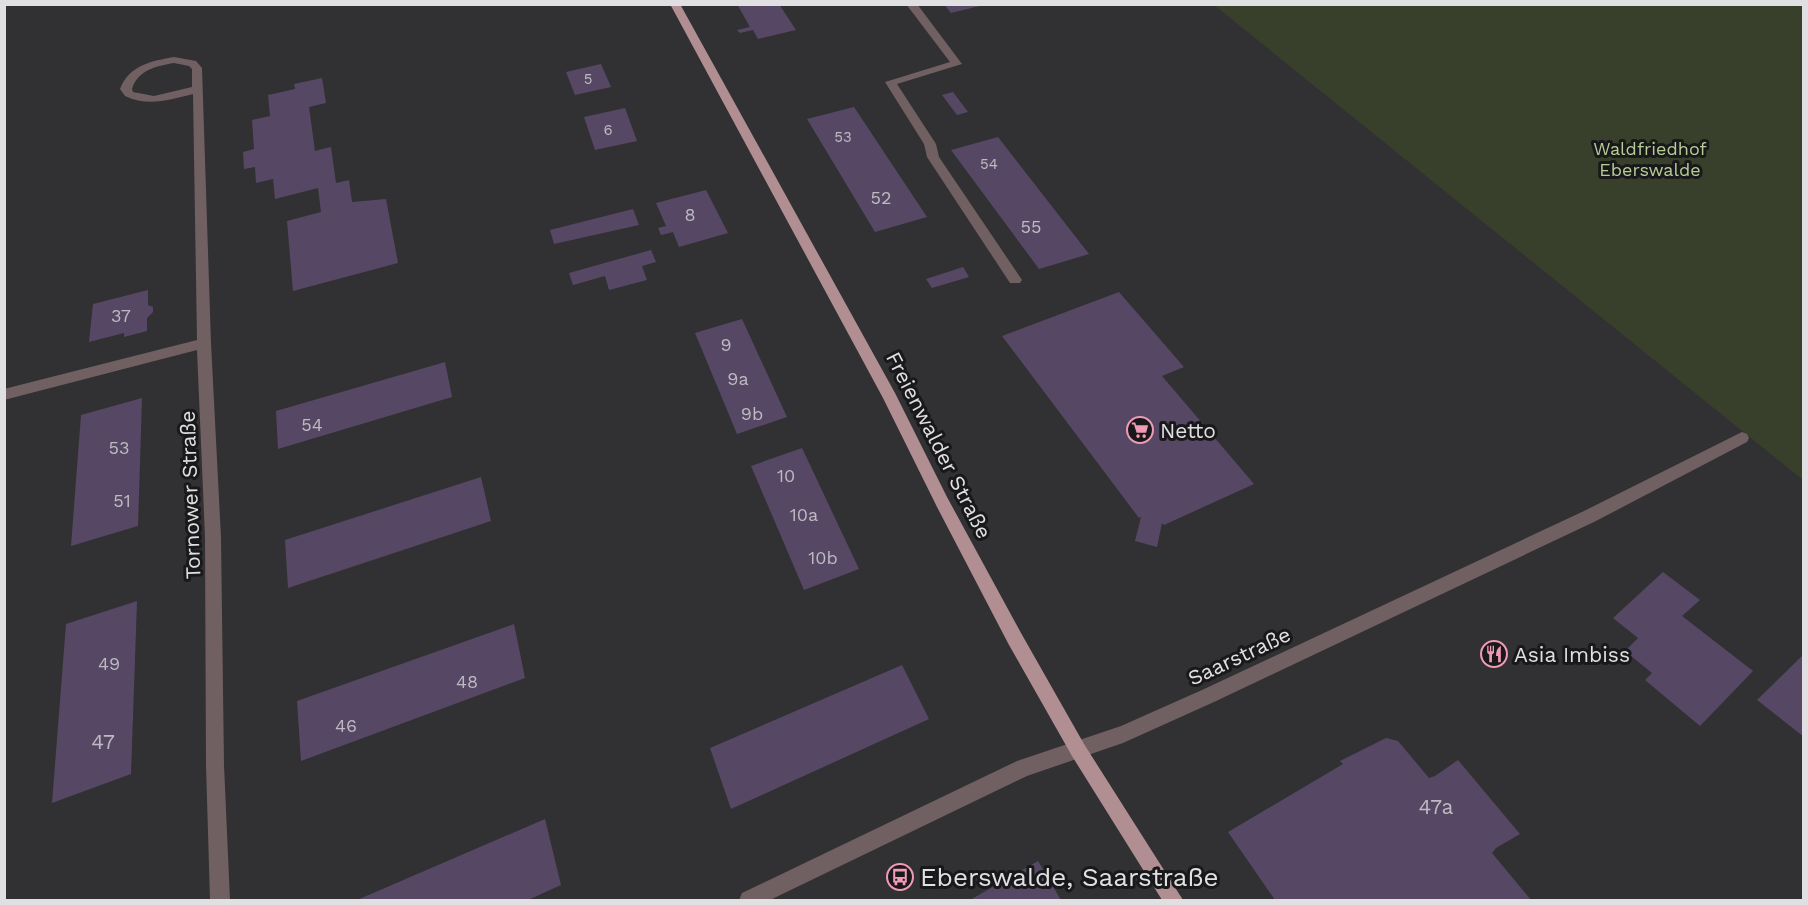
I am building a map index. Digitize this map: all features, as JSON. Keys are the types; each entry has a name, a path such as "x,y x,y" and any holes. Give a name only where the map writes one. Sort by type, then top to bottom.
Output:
{"main road":[{"name":"Freienwalder Straße","path":"675,4 890,397 942,502 1015,639 1078,750 1173,900"}],"street":[{"path":"911,4 957,64 890,82 930,144 933,157 1015,280"},
{"name":"Tornower Straße","path":"198,89 145,99 135,97 126,88 127,82 140,70 174,60 192,63 197,68 198,89 204,343 213,537 215,765 220,900"},
{"path":"4,395 204,343"},
{"name":"Saarstraße","path":"749,900 1024,768 1123,734 1208,696 1590,516 1742,438"}],"green space":[{"name":"Waldfriedhof Eberswalde","path":"1214,5 1803,5 1803,480"}],"building":[{"path":"737,4 779,4 796,30 758,39 753,30 740,33 737,30 750,27"},
{"path":"944,4 984,4 984,5 951,13"},
{"path":"601,64 611,87 575,95 566,72"},
{"path":"322,78 326,103 309,107 315,151 331,147 336,183 349,180 352,202 386,199 398,263 293,291 287,221 321,212 318,188 275,199 273,179 256,183 255,167 244,169 243,152 254,149 252,120 270,116 268,95 295,89 294,84"},
{"path":"953,92 968,112 957,115 942,95"},
{"path":"854,107 927,217 875,232 807,119"},
{"path":"625,108 637,141 595,150 584,117"},
{"path":"998,137 1089,254 1039,269 951,150"},
{"path":"706,190 728,233 679,247 673,232 661,235 658,228 666,226 656,203"},
{"path":"633,209 639,225 554,244 550,230"},
{"path":"651,250 656,262 642,266 647,280 609,290 605,276 573,285 569,273"},
{"path":"963,267 969,277 932,288 926,279"},
{"path":"148,290 148,305 153,307 153,312 147,318 147,331 124,337 124,333 89,342 93,304"},
{"name":"Netto","path":"1119,292 1184,367 1162,376 1254,484 1164,525 1162,523 1157,547 1135,541 1141,517 1139,518 1002,336"},
{"path":"742,319 787,417 737,434 695,333"},
{"path":"445,362 452,397 278,449 276,411"},
{"path":"142,398 138,526 71,546 81,415"},
{"path":"802,448 859,569 804,590 751,466"},
{"path":"481,477 491,521 288,588 285,540"},
{"path":"1663,572 1700,600 1682,616 1753,671 1700,726 1645,680 1652,673 1625,651 1638,638 1613,618"},
{"path":"137,601 131,774 52,803 66,624"},
{"path":"514,624 525,678 301,761 297,701"},
{"path":"1804,654 1804,737 1757,700"},
{"path":"902,665 929,719 731,809 710,748"},
{"path":"1386,738 1398,741 1429,778 1458,760 1520,834 1496,848 1492,853 1531,900 1275,900 1228,832 1343,764 1340,761"},
{"path":"545,819 561,885 528,900 357,900"},
{"path":"1038,861 1061,900 970,900"}],"place":[{"name":"Netto","path":"1140,430"},
{"name":"Asia Imbiss","path":"1494,654"},
{"name":"Eberswalde, Saarstraße","path":"900,877"}]}
